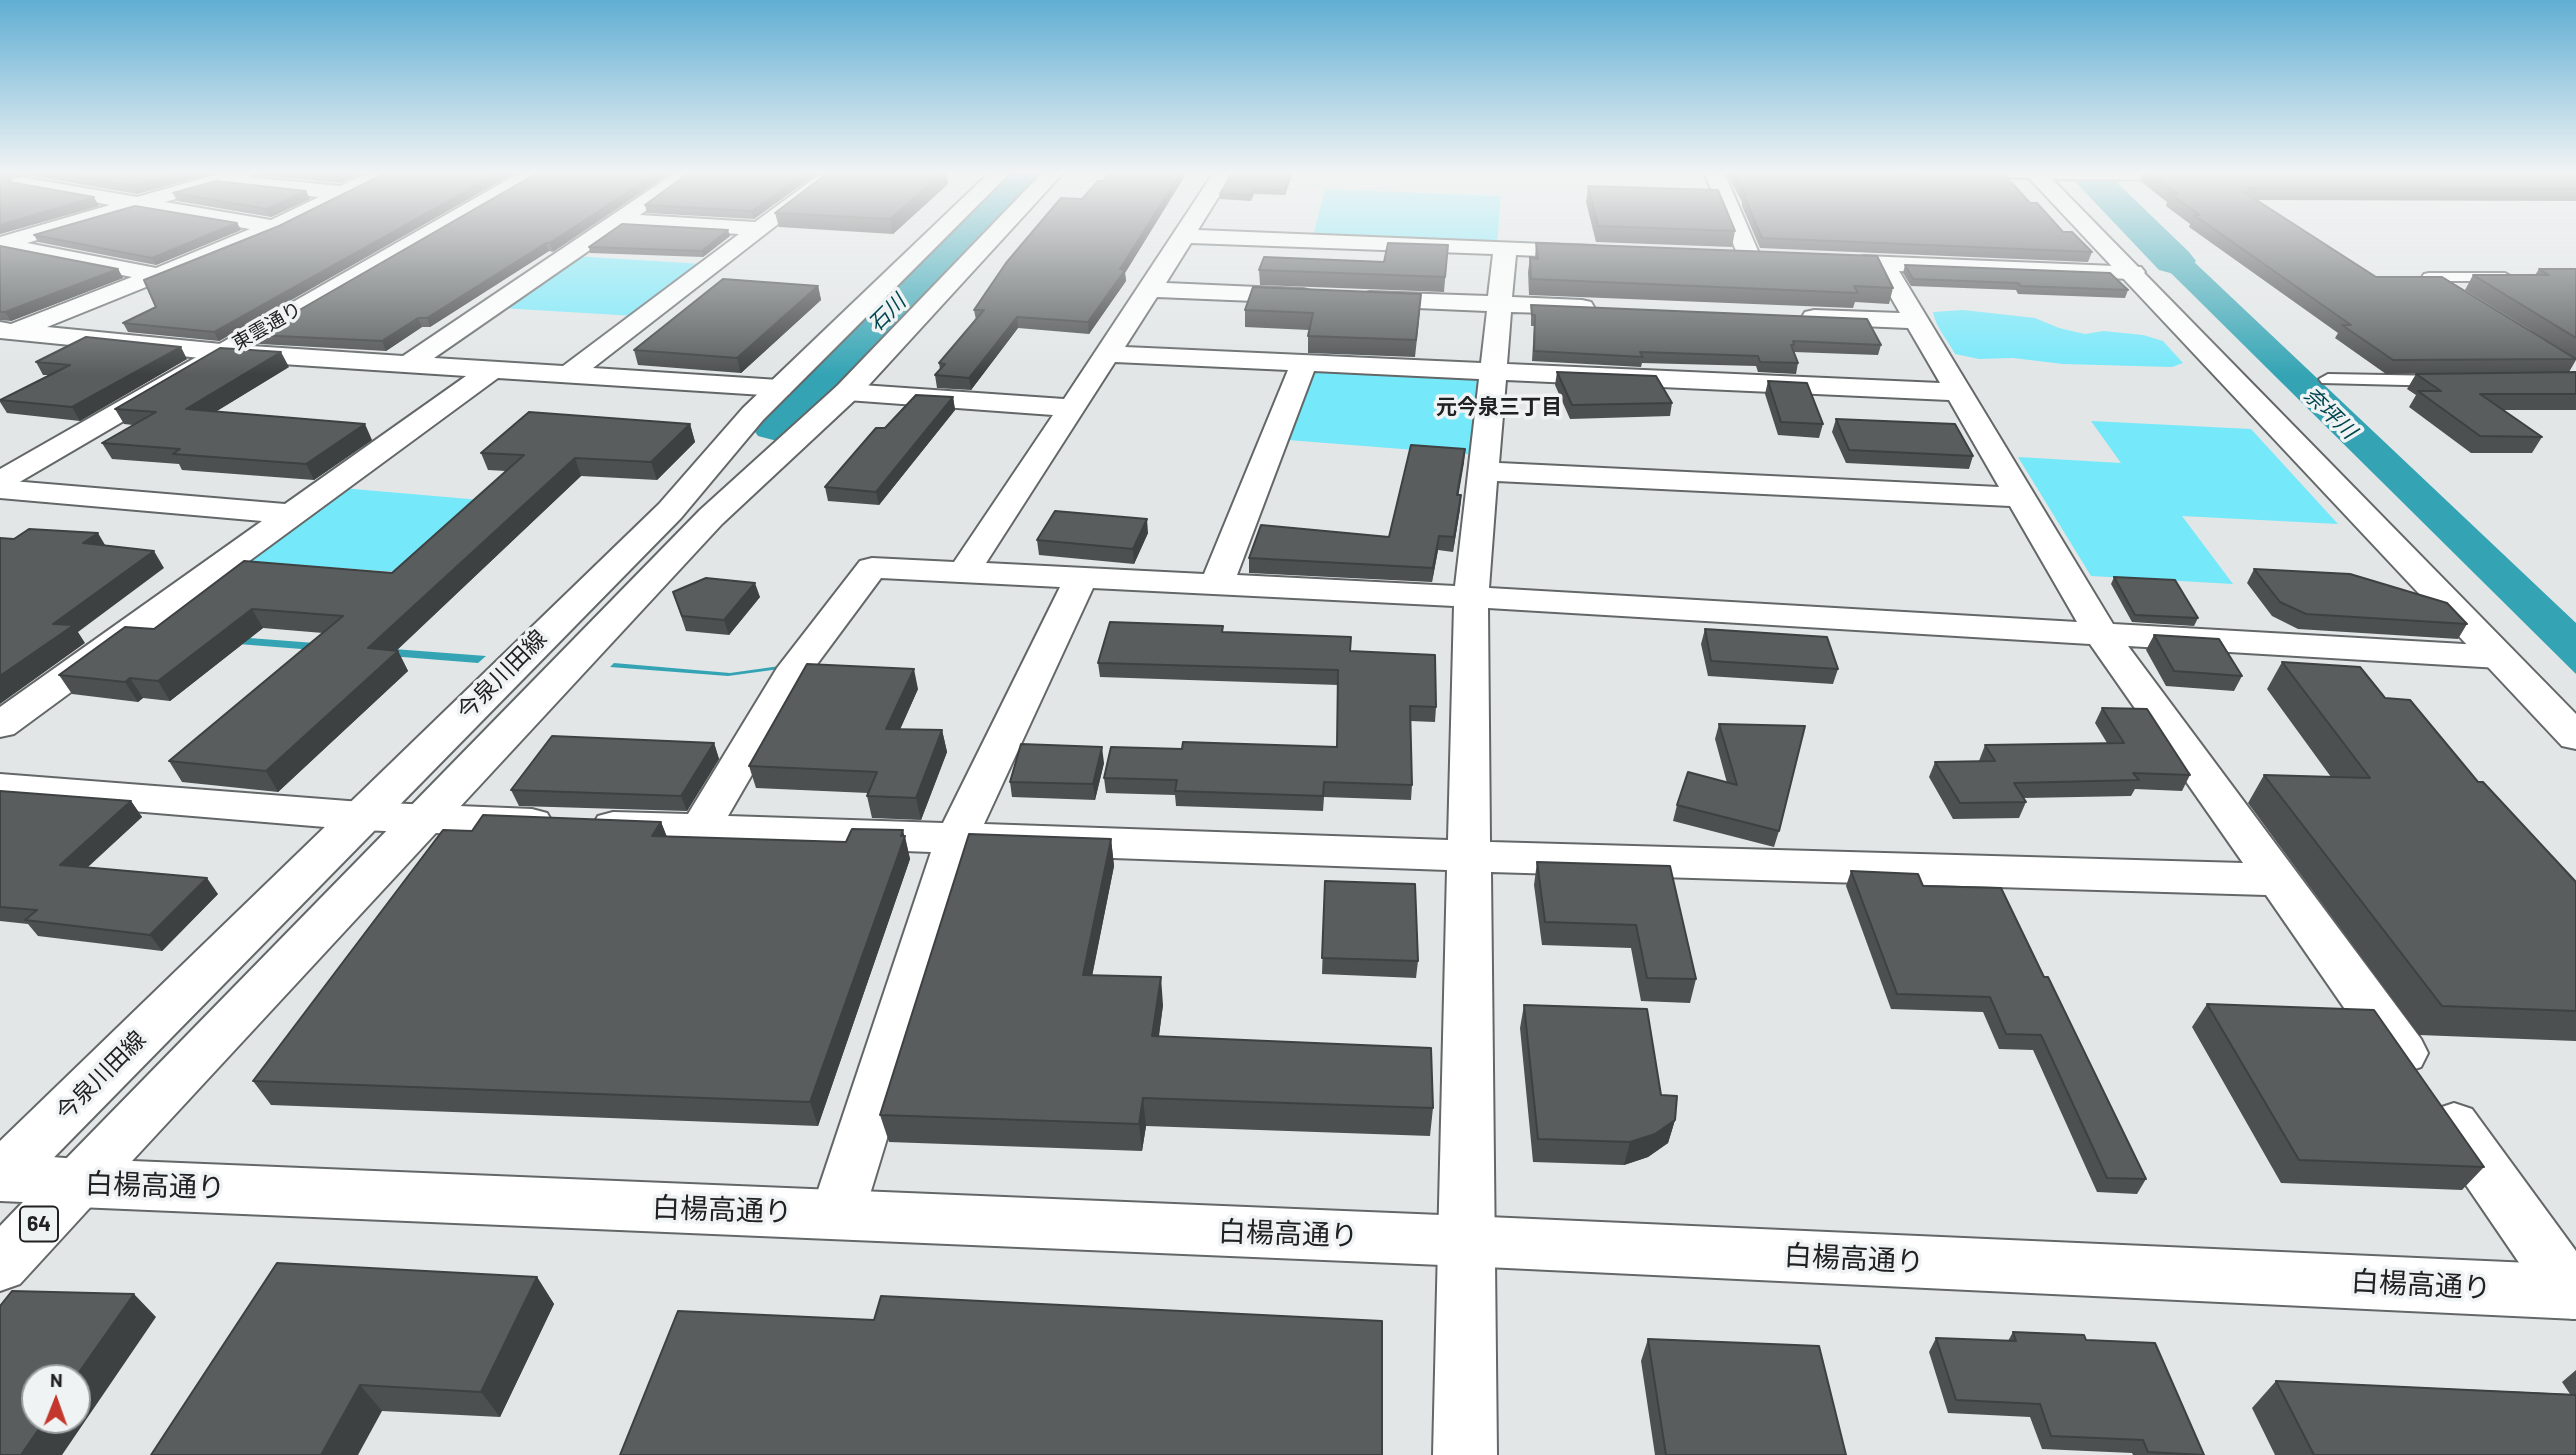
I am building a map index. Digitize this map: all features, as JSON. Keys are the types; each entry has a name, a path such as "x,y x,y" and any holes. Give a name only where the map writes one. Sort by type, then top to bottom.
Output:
{"street":[{"path":"4,333 243,240"},
{"name":"東雲通り","path":"0,481 417,240"},
{"path":"408,364 589,240"},
{"path":"569,374 746,240"},
{"name":"今泉川田線","path":"0,1177 670,511 779,388 931,240"},
{"name":"今泉川田線","path":"78,1183 711,517 847,392 990,240"},
{"path":"964,572 1182,240"},
{"path":"1288,240 1614,253"},
{"path":"1742,240 1750,258"},
{"path":"2101,240 2576,737"},
{"path":"0,244 158,275"},
{"path":"1465,1455 1471,597 1505,248"},
{"path":"1723,257 1777,259"},
{"path":"1843,262 2133,272"},
{"path":"1883,264 2102,635 2574,1292"},
{"path":"1150,290 1325,297"},
{"path":"1352,298 1611,309"},
{"path":"1792,316 1917,321"},
{"path":"4,333 221,352 1069,408"},
{"path":"1107,354 1959,392"},
{"path":"1216,585 1304,363"},
{"path":"0,725 493,369"},
{"path":"1483,471 2021,497"},
{"path":"0,489 291,514"},
{"path":"699,830 795,668 872,568 1471,597 2499,657"},
{"path":"837,1214 957,838 1081,578"},
{"path":"0,787 425,819 1468,856 2280,880"},
{"name":"白楊高通り","path":"0,1177 78,1183 1465,1241 2574,1292"},
{"name":"64","path":"0,1265 78,1183"}],"lane":[{"path":"2462,298 2429,277 2522,277"},
{"path":"2328,379 2465,381"}],"shaded area":[{"path":"1403,240 1497,240 1497,244"},
{"path":"574,256 703,264 635,316 501,308"},
{"path":"1963,310 2035,318 2059,328 2085,334 2104,331 2143,335 2163,341 2183,363 2172,367 2063,364 2013,358 1979,359 1955,354 1939,328 1933,312"},
{"path":"1323,370 1469,376 1483,382 1478,455 1288,440 1309,375"},
{"path":"2091,421 2251,429 2338,524 2182,516 2233,584 2091,576 2018,457 2121,463"},
{"path":"342,488 492,501 411,573 241,561"}],"water":[{"path":"947,240 972,240 847,368 822,367"},
{"path":"2137,240 2171,240 2576,623 2576,674"},
{"path":"157,631 486,656 478,663 150,637"},
{"path":"614,663 730,673 787,665 787,668 728,676 610,667"}],"building":[{"path":"59,240 196,240 152,258"},
{"path":"244,240 379,240 214,332 123,323 156,307 144,280"},
{"path":"421,240 555,240 427,318 418,318 382,341 256,335"},
{"path":"599,240 716,240 702,251 589,247"},
{"path":"1026,240 1138,240 1120,269 1125,270 1088,322 1017,317 969,378 935,375 945,364 939,363 984,310 974,310"},
{"path":"1807,240 2080,240 2092,252"},
{"path":"2230,240 2318,240 2376,277 2442,277 2576,359 2393,360 2342,325 2351,325"},
{"path":"1388,243 1448,245 1445,277 1259,270 1264,257 1384,262"},
{"path":"1536,243 1877,256 1893,288 1854,286 1858,293 1531,279 1530,257 1538,259"},
{"path":"0,246 118,269 0,312"},
{"path":"1905,265 2110,273 2128,290 1913,279"},
{"path":"2539,269 2576,269 2576,338 2473,275 2549,275"},
{"path":"723,279 818,286 737,358 634,350"},
{"path":"1253,287 1421,294 1416,340 1308,336 1313,313 1245,310"},
{"path":"1531,305 1867,319 1881,345 1793,341 1794,345 1791,345 1798,363 1760,362 1758,356 1640,352 1643,357 1534,351 1535,315 1532,315"},
{"path":"86,337 181,347 72,407 0,400 70,365 36,362"},
{"path":"220,348 281,352 186,409 365,424 306,464 173,454 180,449 102,443 156,412 115,409"},
{"path":"1557,372 1656,376 1672,403 1572,405"},
{"path":"2576,372 2576,394 2480,394 2542,437 2480,436 2418,391 2441,391 2416,374"},
{"path":"1768,381 1807,383 1823,424 1781,422"},
{"path":"916,395 953,397 876,492 825,487 876,428 885,428"},
{"path":"529,412 690,424 651,462 575,458 368,648 398,651 266,771 169,761 343,616 252,609 158,681 130,678 125,682 59,675 125,627 154,629 244,561 392,573 524,455 481,453"},
{"path":"1836,419 1955,424 1973,456 1849,450"},
{"path":"1411,445 1465,449 1457,495 1461,495 1454,537 1439,536 1433,568 1249,558 1261,525 1389,537"},
{"path":"1055,511 1147,519 1133,549 1037,540"},
{"path":"29,529 98,533 83,543 154,551 53,624 74,625 0,676 0,538 14,539"},
{"path":"2254,569 2350,574 2447,603 2467,624 2306,614 2280,602"},
{"path":"2114,577 2175,580 2198,618 2135,615"},
{"path":"706,578 755,583 724,620 682,616 673,592"},
{"path":"1110,622 1223,626 1222,632 1351,637 1350,651 1435,655 1436,707 1410,706 1412,785 1324,782 1323,796 1175,791 1177,780 1104,778 1111,747 1182,749 1183,742 1337,747 1338,670 1098,663"},
{"path":"1705,629 1827,637 1838,669 1711,661"},
{"path":"2154,635 2219,639 2242,676 2174,671"},
{"path":"2282,662 2360,667 2385,698 2410,700 2478,782 2483,782 2576,882 2576,1011 2442,1006 2264,775 2370,778"},
{"path":"807,664 914,669 886,729 942,730 916,798 867,796 877,772 749,766"},
{"path":"2102,708 2147,709 2190,775 2133,773 2139,780 2014,783 2026,802 1960,803 1935,762 1995,761 1985,745 2124,743"},
{"path":"1719,724 1805,726 1779,831 1677,805 1688,772 1737,785"},
{"path":"552,736 714,743 681,796 511,790"},
{"path":"1021,744 1102,747 1093,784 1010,782"},
{"path":"0,791 131,801 60,865 207,878 150,935 25,920 37,910 0,907"},
{"path":"483,815 661,822 652,836 846,842 852,829 903,830 901,836 905,836 810,1102 253,1081 443,830 472,831"},
{"path":"969,834 1111,839 1083,975 1161,977 1152,1036 1431,1048 1433,1108 1143,1098 1139,1124 880,1115"},
{"path":"1537,862 1670,866 1696,979 1647,978 1636,925 1545,922"},
{"path":"1851,871 1918,874 1923,886 2001,888 2044,977 2048,977 2146,1179 2107,1178 2041,1035 2006,1034 1990,997 1897,994"},
{"path":"1325,881 1415,884 1418,961 1322,958"},
{"path":"2207,1004 2374,1010 2484,1167 2299,1160"},
{"path":"1524,1005 1647,1009 1661,1095 1677,1096 1675,1120 1655,1134 1630,1142 1538,1139"},
{"path":"277,1263 537,1277 481,1392 360,1385 321,1455 151,1455"},
{"path":"12,1291 134,1294 85,1364 21,1364 21,1434 35,1434 21,1455 0,1455 0,1306"},
{"path":"881,1296 1382,1321 1382,1455 620,1455 678,1311 874,1320"},
{"path":"2013,1332 2084,1335 2086,1340 2155,1343 2204,1455 2148,1452 2143,1440 2051,1436 2040,1404 1956,1400 1936,1338 2016,1341"},
{"path":"1648,1339 1819,1346 1846,1455 1666,1455"},
{"path":"2276,1381 2576,1395 2576,1455 2314,1455"}],"waterway":[{"name":"石川","path":"777,425 959,240"},
{"name":"奈坪川","path":"2153,240 2174,261"}],"district":[{"name":"元今泉三丁目","path":"1499,407"}]}
